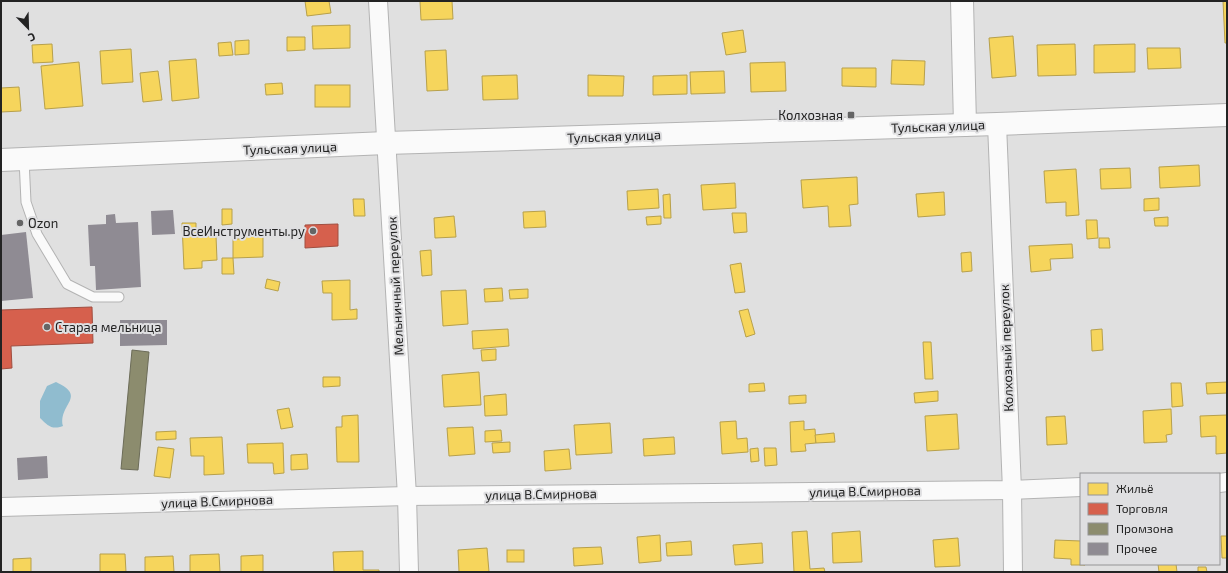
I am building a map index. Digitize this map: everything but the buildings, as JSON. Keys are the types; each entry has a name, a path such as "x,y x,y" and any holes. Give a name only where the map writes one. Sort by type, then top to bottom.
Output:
{"main road":[{"path":"962,1 965,125"},
{"name":"Тульская улица","path":"1,160 386,144 1227,115"}],"street":[{"name":"Мельничный переулок","path":"378,1 407,496 409,572"},
{"name":"Колхозный переулок","path":"997,124 1012,490 1013,572"},
{"name":"улица В.Смирнова","path":"1,507 407,496 1012,490 1080,487"}],"lane":[{"path":"24,159 26,202 37,234 66,284 93,297 119,297"}],"water":[{"path":"56,382 70,392 71,397 64,412 63,426 56,428 48,425 40,418 40,401 47,386"}],"place":[{"name":"Колхозная","path":"851,115"},
{"name":"Ozon","path":"20,223"},
{"name":"ВсеИнструменты.ру","path":"313,231"},
{"name":"Старая мельница","path":"47,327"}]}
